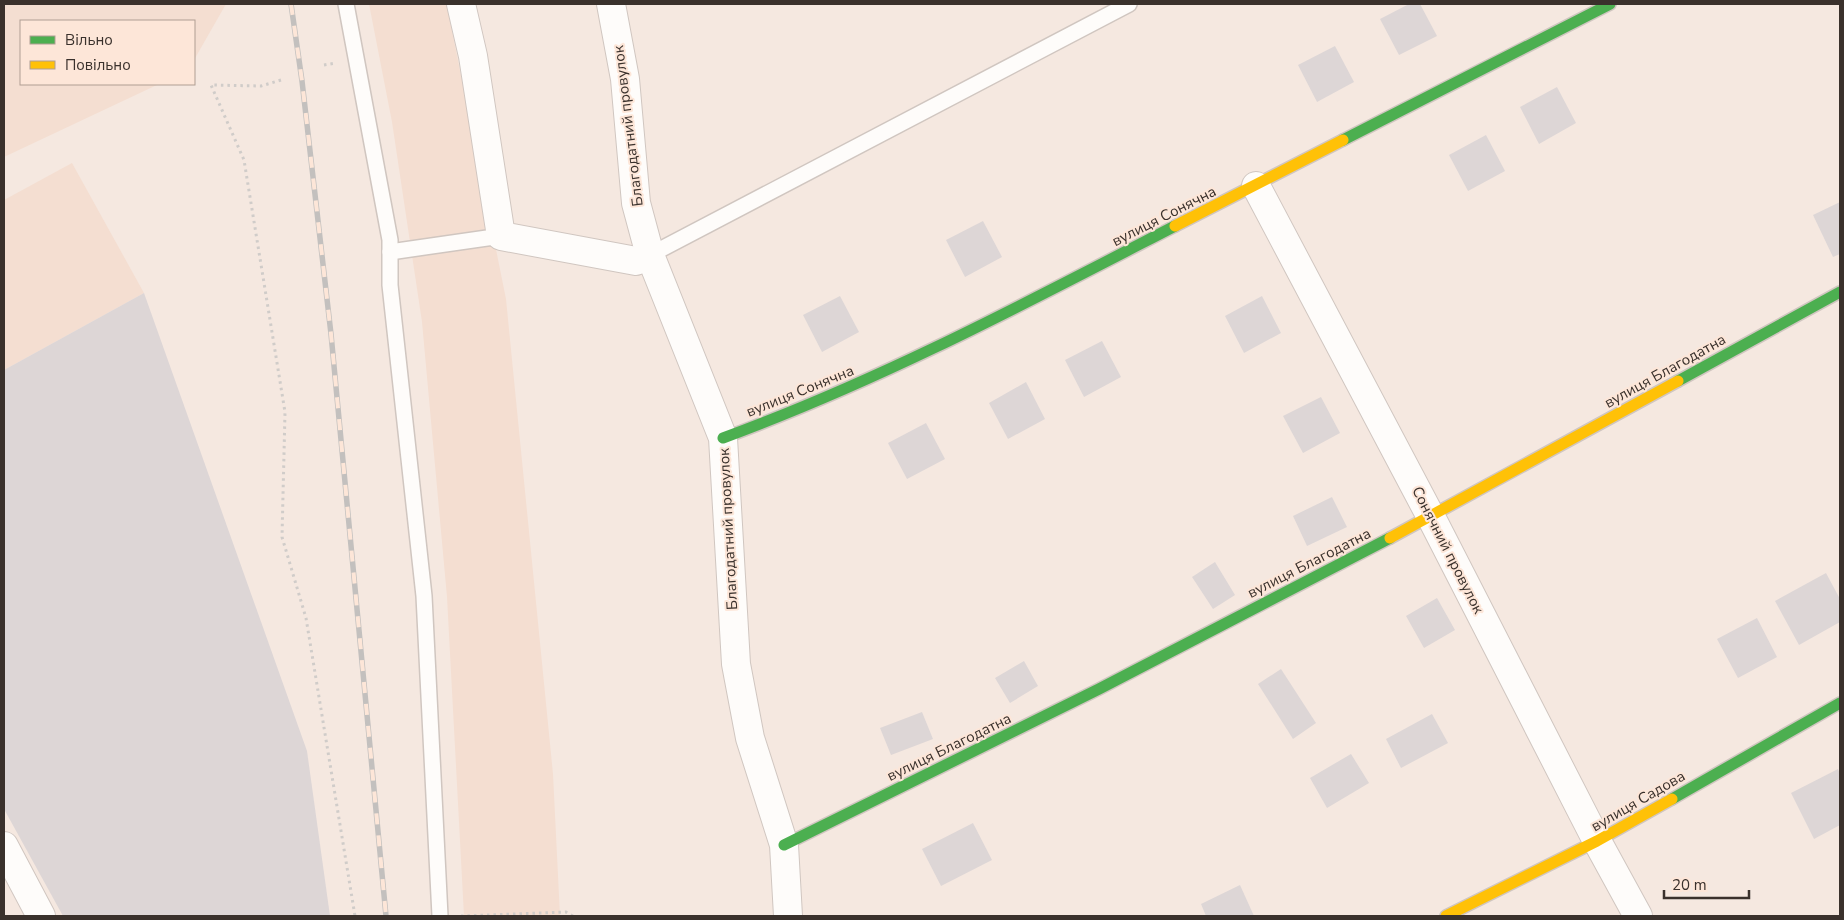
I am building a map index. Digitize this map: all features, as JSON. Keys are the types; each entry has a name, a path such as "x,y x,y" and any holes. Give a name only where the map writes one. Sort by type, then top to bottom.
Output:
{"street":[{"path":"461,4 473,56 502,236 636,260 650,255"},
{"name":"Благодатний провулок","path":"611,4 625,79 636,203 650,255 723,438 736,664 750,738 784,845 788,916"},
{"name":"вулиця Сонячна","path":"723,438 799,410 940,347 1610,4"},
{"name":"Сонячний провулок","path":"1256,186 1431,517 1597,842 1638,916"},
{"name":"вулиця Благодатна","path":"784,845 1098,689 1431,517 1840,292"},
{"name":"вулиця Садова","path":"1446,916 1597,842 1840,702"},
{"path":"4,846 41,916"}],"lane":[{"path":"346,4 390,240 390,285 424,596 440,916"},
{"path":"650,255 1129,4"},
{"path":"390,252 502,236"}],"path":[{"path":"281,80 261,86 211,85 244,160 285,412 282,537 306,618 355,916"},
{"path":"458,916 566,912 573,916"}],"shaded area":[{"path":"4,4 226,4 195,58 195,20 20,20 20,85 157,85 4,157"},
{"path":"369,4 446,4 449,16 506,299 553,774 560,916 464,916 447,597 422,322 392,122"},
{"path":"72,163 144,293 4,370 4,200"}],"building":[{"path":"1409,4 1420,4 1437,36 1399,55 1380,19"},
{"path":"1335,46 1354,82 1317,102 1298,65"},
{"path":"1557,87 1576,123 1539,144 1520,107"},
{"path":"1486,135 1505,171 1468,191 1449,155"},
{"path":"1840,202 1840,254 1833,257 1813,215"},
{"path":"983,221 1002,257 965,277 946,240"},
{"path":"144,293 307,751 330,916 63,916 4,809 4,370"},
{"path":"840,296 859,332 822,352 803,315"},
{"path":"1262,296 1281,333 1244,353 1225,316"},
{"path":"1102,341 1121,377 1084,397 1065,360"},
{"path":"1026,382 1045,419 1008,439 989,403"},
{"path":"1321,397 1340,433 1303,453 1283,416"},
{"path":"926,423 945,459 907,479 888,443"},
{"path":"1332,497 1347,527 1307,546 1293,516"},
{"path":"1215,562 1235,595 1213,609 1192,577"},
{"path":"1826,573 1840,599 1840,622 1799,645 1775,601"},
{"path":"1437,598 1455,630 1424,648 1406,616"},
{"path":"1757,618 1777,657 1738,678 1717,639"},
{"path":"1024,661 1038,686 1010,703 995,678"},
{"path":"1281,669 1316,723 1293,739 1258,684"},
{"path":"922,712 933,739 891,755 880,728"},
{"path":"1432,714 1448,743 1401,768 1386,739"},
{"path":"1351,754 1369,783 1327,808 1310,778"},
{"path":"1838,769 1840,774 1840,825 1814,839 1791,793"},
{"path":"973,823 992,860 941,886 922,849"},
{"path":"1240,885 1254,916 1206,916 1201,904"}],"railway":[{"path":"291,4 302,81 331,334 386,916"}],"traffic: fast":[{"path":"1343,140 1610,4"},
{"path":"723,438 896,366 1008,312 1175,226"},
{"path":"1678,381 1840,292"},
{"path":"784,845 1099,689 1390,538"},
{"path":"1672,799 1840,703"}],"traffic: slow":[{"path":"1175,226 1343,140"},
{"path":"1390,538 1678,381"},
{"path":"1446,916 1597,841 1672,799"}]}
